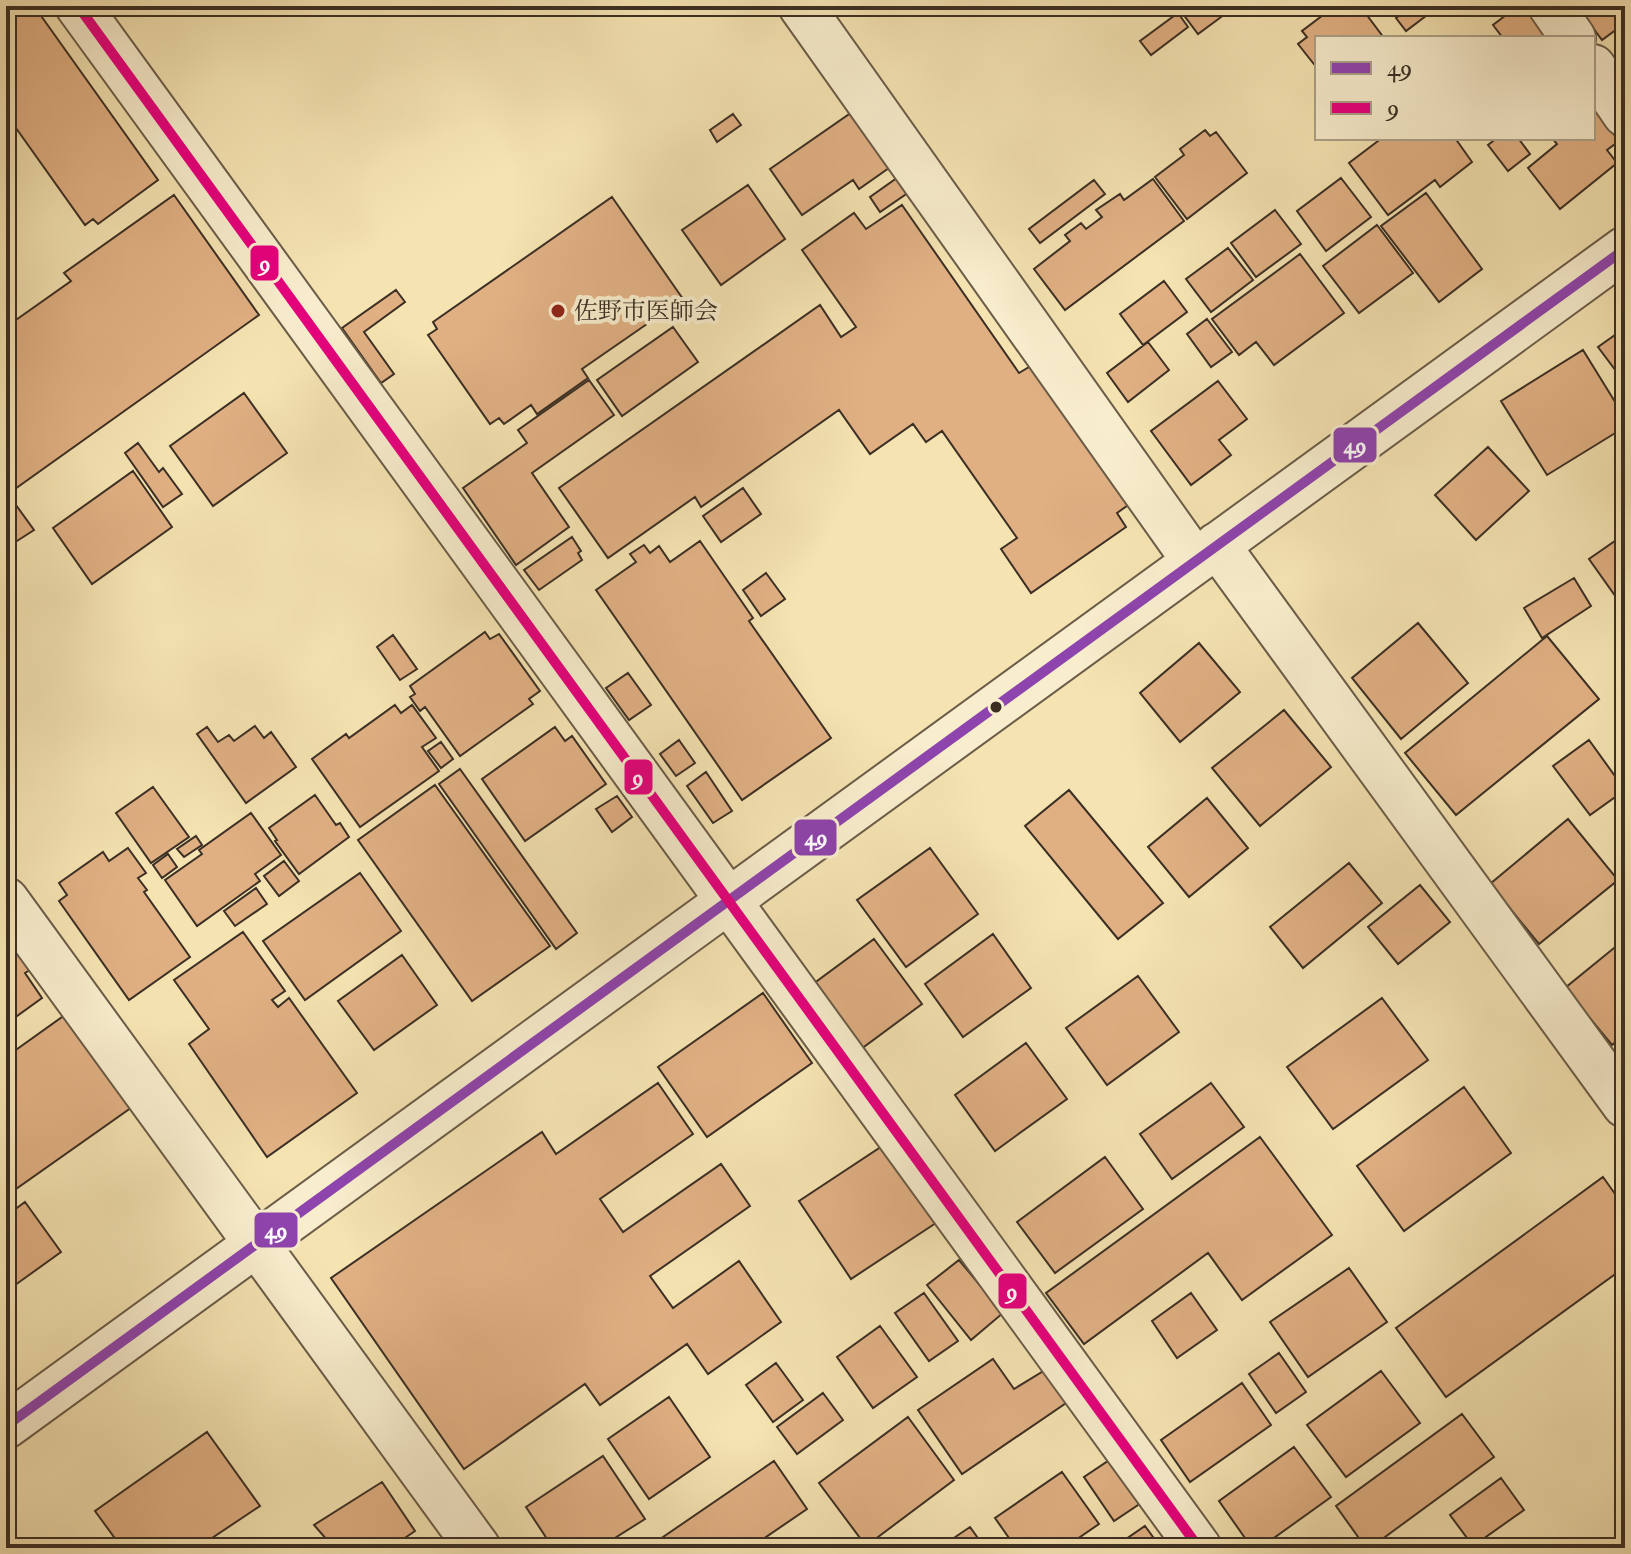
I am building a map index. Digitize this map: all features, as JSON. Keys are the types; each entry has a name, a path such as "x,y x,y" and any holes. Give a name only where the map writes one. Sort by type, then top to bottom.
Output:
{"street":[{"path":"78,6 727,903 1199,1548"},
{"path":"801,6 1205,552 1625,1105"},
{"path":"1551,6 1572,36"},
{"path":"1595,70 1625,114"},
{"path":"6,1426 1625,249"},
{"path":"6,900 478,1548"}],"building":[{"path":"6,6 34,6 158,180 98,224 93,219 85,225 6,114"},
{"path":"1177,6 1229,6 1232,9 1198,34"},
{"path":"1335,6 1360,6 1382,36 1315,36 1315,65 1298,44 1307,37 1302,31"},
{"path":"1412,6 1439,6 1406,31 1396,18"},
{"path":"1518,6 1531,6 1548,36 1501,36 1493,25"},
{"path":"1577,6 1625,6 1625,23 1602,40"},
{"path":"1178,13 1188,27 1151,55 1140,41"},
{"path":"858,108 896,163 859,189 853,180 802,215 770,169"},
{"path":"1595,111 1619,141 1607,150 1617,163 1560,209 1528,168 1557,144 1554,140 1595,140"},
{"path":"733,114 741,125 717,142 710,130"},
{"path":"1205,130 1210,136 1216,132 1247,173 1187,219 1155,177 1184,155 1180,149"},
{"path":"1379,140 1456,140 1472,162 1440,187 1435,180 1388,215 1349,163"},
{"path":"1494,140 1520,140 1530,154 1508,171 1488,145"},
{"path":"904,173 915,188 880,212 870,197"},
{"path":"1341,178 1371,217 1326,251 1297,211"},
{"path":"1153,179 1184,221 1065,310 1034,269 1070,241 1065,235 1081,223 1086,229 1102,217 1096,210 1120,194 1124,200"},
{"path":"1094,180 1105,194 1040,243 1029,229"},
{"path":"748,185 785,239 721,285 682,230"},
{"path":"1426,193 1482,269 1439,302 1381,226"},
{"path":"174,195 259,315 8,494 34,530 6,548 6,327 71,281 64,273"},
{"name":"佐野市医師会","path":"612,197 683,299 582,369 588,378 537,414 531,405 504,424 499,418 490,424 428,335 437,329 433,322"},
{"path":"902,205 1019,373 1034,364 1131,503 1117,513 1126,527 1031,593 1001,549 1017,538 942,431 926,442 913,424 870,454 839,410 701,507 695,497 608,558 559,488 820,305 841,337 856,327 802,250 854,213 866,229"},
{"path":"1275,210 1301,244 1256,277 1231,243"},
{"path":"1377,225 1413,273 1359,313 1323,266"},
{"path":"1228,248 1253,280 1211,312 1186,279"},
{"path":"1300,254 1344,313 1274,365 1256,342 1239,355 1212,319"},
{"path":"1164,281 1187,312 1143,345 1120,314"},
{"path":"396,290 405,302 364,332 394,374 381,383 342,328"},
{"path":"1207,319 1232,352 1211,367 1187,334"},
{"path":"673,327 698,362 622,416 597,380"},
{"path":"1625,328 1625,383 1598,347"},
{"path":"1148,342 1169,370 1128,402 1107,373"},
{"path":"1583,350 1625,418 1625,427 1547,475 1501,401"},
{"path":"589,380 614,415 532,473 569,527 516,565 463,488 527,443 518,430"},
{"path":"1218,381 1247,419 1219,440 1231,455 1191,485 1151,431"},
{"path":"244,393 287,453 213,506 170,446"},
{"path":"138,443 159,472 163,468 182,494 163,507 125,453"},
{"path":"1488,447 1529,491 1476,540 1435,495"},
{"path":"133,471 172,527 92,584 53,528"},
{"path":"743,488 761,514 721,542 703,516"},
{"path":"1625,534 1625,606 1623,607 1589,559"},
{"path":"572,537 581,551 578,553 582,560 539,590 524,570"},
{"path":"700,541 753,618 749,621 831,738 742,800 596,590 636,562 630,554 644,545 650,553 659,546 670,562"},
{"path":"766,573 785,599 761,616 743,590"},
{"path":"1574,578 1591,606 1542,638 1524,608"},
{"path":"1418,623 1468,683 1401,739 1352,678"},
{"path":"485,632 490,639 499,634 540,691 529,699 533,704 460,756 425,707 420,711 410,697 415,694 410,686"},
{"path":"393,635 417,669 400,680 377,647"},
{"path":"1547,636 1599,699 1456,815 1405,753"},
{"path":"1199,643 1240,692 1180,742 1140,693"},
{"path":"628,673 651,705 629,720 606,688"},
{"path":"395,705 401,713 412,705 436,738 422,747 439,771 360,827 312,759 346,734 349,738"},
{"path":"1284,710 1331,767 1260,826 1212,768"},
{"path":"255,726 264,738 271,732 296,767 246,803 197,734 207,727 218,742 229,735 234,741"},
{"path":"555,727 565,741 572,736 606,784 525,841 482,779"},
{"path":"679,740 695,763 676,776 660,754"},
{"path":"1589,740 1625,790 1590,815 1553,766"},
{"path":"441,742 453,759 441,768 428,751"},
{"path":"460,769 577,933 556,949 439,784"},
{"path":"706,772 732,811 713,823 687,786"},
{"path":"435,785 550,946 472,1001 358,840"},
{"path":"153,787 189,837 151,863 116,813"},
{"path":"1069,790 1163,903 1118,939 1025,826"},
{"path":"315,795 336,825 340,823 349,837 299,874 269,828"},
{"path":"617,796 632,817 612,832 596,809"},
{"path":"1207,798 1248,848 1189,897 1148,847"},
{"path":"251,813 281,855 255,874 260,881 197,926 165,880 202,854 199,850"},
{"path":"1568,819 1618,880 1539,944 1490,884"},
{"path":"196,836 202,845 184,857 177,849"},
{"path":"128,848 146,873 138,878 147,890 144,892 190,957 129,1000 59,901 67,895 59,883 103,852 109,861"},
{"path":"930,848 978,914 906,967 857,900"},
{"path":"168,854 177,867 162,878 153,865"},
{"path":"284,861 299,881 279,896 264,876"},
{"path":"1349,863 1382,903 1303,968 1270,927"},
{"path":"360,873 401,931 305,1000 263,941"},
{"path":"1420,885 1450,922 1398,964 1368,927"},
{"path":"256,888 267,904 235,926 224,911"},
{"path":"243,932 285,991 272,1000 278,1007 289,998 357,1093 267,1157 189,1044 209,1029 174,980"},
{"path":"993,934 1031,988 963,1037 925,984"},
{"path":"874,939 922,1004 857,1052 809,987"},
{"path":"1625,939 1625,1034 1612,1045 1565,988"},
{"path":"9,941 30,970 25,973 42,998 6,1024 6,943"},
{"path":"402,955 437,1005 374,1050 338,1001"},
{"path":"1138,976 1179,1032 1107,1085 1066,1028"},
{"path":"763,993 812,1063 707,1137 658,1067"},
{"path":"1382,998 1428,1060 1333,1129 1287,1067"},
{"path":"69,1012 135,1105 6,1196 6,1057"},
{"path":"1026,1043 1067,1099 995,1151 955,1095"},
{"path":"658,1083 693,1134 600,1199 623,1232 721,1164 750,1206 650,1276 673,1308 739,1261 781,1322 708,1374 687,1344 600,1405 585,1384 464,1469 331,1278 542,1132 556,1154"},
{"path":"1211,1083 1244,1127 1172,1179 1140,1134"},
{"path":"1464,1087 1511,1153 1404,1231 1357,1166"},
{"path":"1260,1137 1332,1235 1242,1300 1208,1253 1084,1344 1046,1293"},
{"path":"893,1139 945,1217 851,1279 799,1201"},
{"path":"1105,1157 1143,1209 1055,1273 1017,1222"},
{"path":"1603,1177 1625,1208 1625,1267 1446,1397 1396,1328"},
{"path":"25,1202 61,1252 11,1288 6,1282 6,1216"},
{"path":"959,1260 1003,1313 971,1340 927,1285"},
{"path":"1349,1268 1387,1322 1308,1377 1270,1322"},
{"path":"924,1293 958,1341 929,1361 895,1313"},
{"path":"1191,1293 1217,1330 1177,1358 1152,1321"},
{"path":"880,1326 917,1377 873,1408 837,1357"},
{"path":"1279,1353 1306,1392 1276,1413 1249,1374"},
{"path":"993,1359 1014,1389 1050,1367 1072,1399 962,1474 918,1410"},
{"path":"776,1363 803,1400 773,1422 746,1385"},
{"path":"1381,1371 1420,1423 1346,1477 1307,1425"},
{"path":"1242,1383 1271,1425 1190,1482 1161,1440"},
{"path":"823,1393 843,1420 797,1454 777,1427"},
{"path":"669,1397 710,1457 649,1499 608,1439"},
{"path":"1462,1414 1494,1457 1366,1548 1336,1506"},
{"path":"908,1417 954,1480 866,1546 819,1483"},
{"path":"207,1432 260,1506 197,1548 122,1548 95,1511"},
{"path":"1294,1447 1331,1497 1260,1548 1252,1548 1219,1501"},
{"path":"603,1456 645,1519 599,1548 553,1548 526,1507"},
{"path":"1114,1457 1144,1501 1114,1521 1084,1477"},
{"path":"774,1461 807,1509 750,1548 647,1548"},
{"path":"1062,1472 1099,1524 1064,1548 1016,1548 995,1518"},
{"path":"1501,1478 1524,1510 1473,1546 1450,1515"},
{"path":"382,1482 415,1531 390,1548 334,1548 314,1525"},
{"path":"1145,1526 1161,1548 1113,1548"},
{"path":"970,1527 985,1548 939,1548"}],"transit line":[{"name":"9","path":"78,6 1199,1548"},
{"name":"49","path":"6,1426 1625,249"}],"place":[{"name":"佐野市医師会","path":"558,311"}]}
